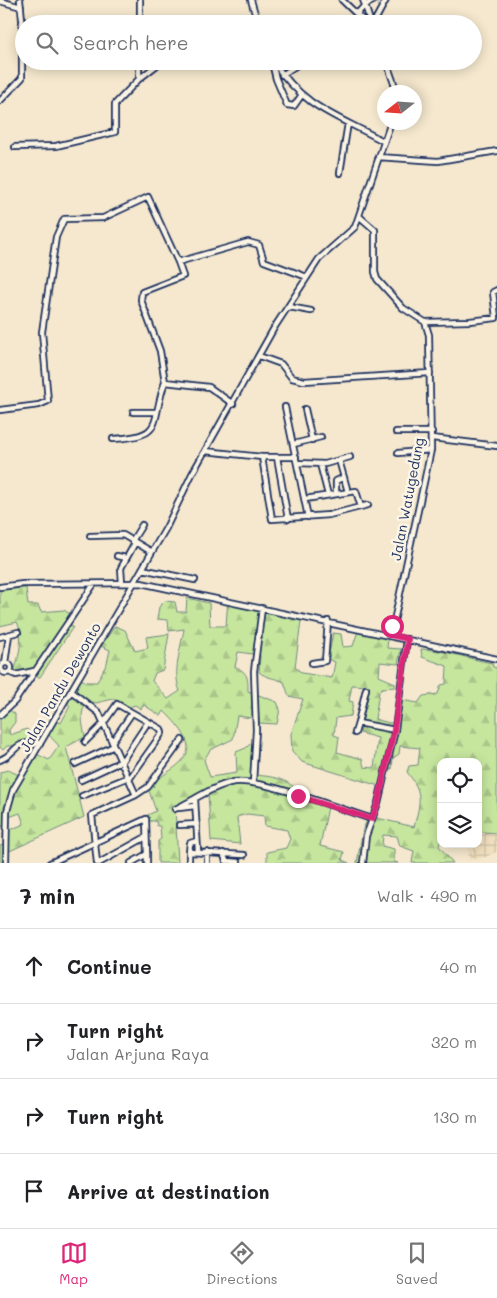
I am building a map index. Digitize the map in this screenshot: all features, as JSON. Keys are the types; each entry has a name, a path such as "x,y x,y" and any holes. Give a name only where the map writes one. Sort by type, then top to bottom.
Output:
{"street":[{"path":"20,0 22,15"},
{"path":"140,0 140,15"},
{"path":"251,0 255,15"},
{"path":"342,0 357,14 364,3 376,0"},
{"path":"377,15 386,0"},
{"path":"0,2 21,7"},
{"path":"364,3 369,15"},
{"path":"0,101 22,78 22,70"},
{"path":"139,79 140,70"},
{"path":"15,147 56,146 115,132 114,106 139,79 150,70"},
{"path":"274,70 276,79 287,105 294,106 301,96"},
{"path":"279,70 301,96 383,141"},
{"path":"282,75 290,70"},
{"path":"389,70 395,85"},
{"path":"340,173 348,123"},
{"name":"Jalan Pandu Dewonto","path":"6,863 3,852 10,794 152,552 205,451 307,276 319,259 350,233 360,217 387,130"},
{"path":"378,157 430,161 497,151"},
{"path":"0,410 39,405 48,401 42,332 56,237 64,219 103,218 148,197 183,276 144,289 141,296 160,351 165,382 155,422 146,434 112,439"},
{"path":"360,217 369,223 374,230 374,272 377,279 403,308 425,322 497,318 493,292 497,290"},
{"path":"178,262 238,244 253,243 259,245 264,261 307,276"},
{"path":"289,307 310,311"},
{"name":"Jalan Watugedung","path":"391,635 431,450 429,336 425,322"},
{"path":"259,356 281,364 292,378 304,381 430,373"},
{"path":"165,382 209,387 233,404"},
{"path":"285,407 308,517"},
{"path":"305,409 312,440"},
{"path":"133,412 157,412"},
{"path":"396,432 432,435 497,446"},
{"path":"294,444 321,438"},
{"path":"398,453 431,450"},
{"path":"205,451 262,457 296,457"},
{"path":"262,457 270,518 276,520 308,517 368,505"},
{"path":"277,457 288,519"},
{"path":"298,463 320,464 350,457"},
{"path":"339,460 348,492"},
{"path":"320,464 328,495"},
{"path":"336,494 336,481 344,477"},
{"path":"305,499 358,492 361,507"},
{"path":"122,583 121,568 142,525"},
{"path":"90,536 120,535 152,552"},
{"path":"117,556 126,558"},
{"path":"142,569 195,580"},
{"path":"0,587 23,584 134,582 328,621 497,659"},
{"path":"0,715 15,701 94,584"},
{"path":"254,783 256,730 254,671 262,608"},
{"path":"312,663 325,661 328,621"},
{"path":"0,637 18,632"},
{"path":"9,635 6,663 3,664 1,670 16,675 34,671"},
{"path":"363,863 366,836 378,803 394,730 408,639"},
{"path":"6,663 10,666 9,672"},
{"path":"355,733 366,689"},
{"path":"71,691 96,709 122,761 136,795"},
{"path":"82,796 129,777 162,732 161,729 117,704 103,724 85,742"},
{"path":"75,764 113,744 132,713"},
{"path":"81,780 122,761 148,722"},
{"path":"358,723 394,730"},
{"path":"146,837 98,863 92,815 136,795 148,787 182,740"},
{"path":"0,760 14,747 26,743 40,743"},
{"path":"195,806 174,809 224,785 241,781 254,783 372,819"},
{"path":"195,799 198,852"},
{"path":"50,863 146,819 147,863"},
{"path":"179,825 196,824"},
{"path":"189,863 190,842 197,842"},
{"path":"189,852 244,855"},
{"path":"207,852 207,863"},
{"path":"131,863 147,854"},
{"path":"224,854 226,861 238,863 238,855"}],"shaded area":[{"path":"482,832 497,833 497,852 483,858 469,860 468,848 482,848"}],"green space":[{"path":"26,588 28,605 38,605 41,612 64,610 70,614 65,622 73,627 40,677 37,677 37,672 33,669 14,672 20,647 19,628 17,622 0,626 0,590"},
{"path":"187,598 209,603 210,626 226,626 228,599 302,614 295,667 302,673 332,678 335,662 328,659 333,633 341,634 343,647 353,646 358,631 388,638 387,648 401,649 398,664 380,662 379,676 395,683 395,687 382,688 379,692 375,719 389,723 399,722 401,700 418,703 423,696 438,694 441,685 446,684 447,666 422,657 421,649 439,651 492,663 493,667 497,668 497,833 482,832 482,758 437,758 437,848 441,848 453,863 412,863 414,851 400,846 397,836 383,835 382,846 394,849 394,862 398,863 357,863 363,829 369,816 414,827 419,798 416,786 407,772 409,766 418,765 420,748 400,746 399,754 393,758 392,769 384,767 379,786 302,762 292,751 291,734 303,699 289,696 284,682 259,672 260,655 238,652 235,667 245,673 248,691 277,702 280,709 277,724 259,723 259,719 237,716 233,739 210,750 204,760 210,777 237,773 236,752 250,744 254,745 253,775 285,781 300,794 329,802 320,846 344,852 342,860 349,863 267,863 267,852 286,848 290,839 287,830 265,826 264,816 247,814 237,817 240,844 211,841 208,793 175,806 178,863 158,863 158,841 161,839 160,826 157,826 156,821 150,821 148,815 156,811 147,785 173,769 182,761 187,754 188,745 185,736 164,711 161,716 144,705 141,709 135,705 130,707 113,699 96,703 89,701 82,713 85,737 66,747 84,817 3,854 3,863 0,863 0,846 3,845 3,833 24,824 20,813 9,817 8,824 0,827 0,772 8,770 19,775 32,752 49,760 59,746 48,734 57,721 61,723 70,706 67,703 80,679 87,682 97,682 107,663 110,650 101,646 115,626 125,630 135,651 148,648 146,637 169,634 163,670 155,673 152,681 168,699 180,691 177,668 184,629 169,631 168,620 157,619 159,607 165,601 175,602 177,612 186,612","holes":["352,685 370,686 360,733 378,738 374,768 364,767 362,759 337,752 339,737 334,735 336,718 351,716 353,702 349,701"]},
{"path":"9,710 15,714 15,722 9,730 10,735 27,729 33,738 31,744 25,740 12,746 7,746 3,750 0,747 0,712"}],"route":[{"path":"298,796 372,819 378,803 394,730 408,639 391,635 392,626"}]}
